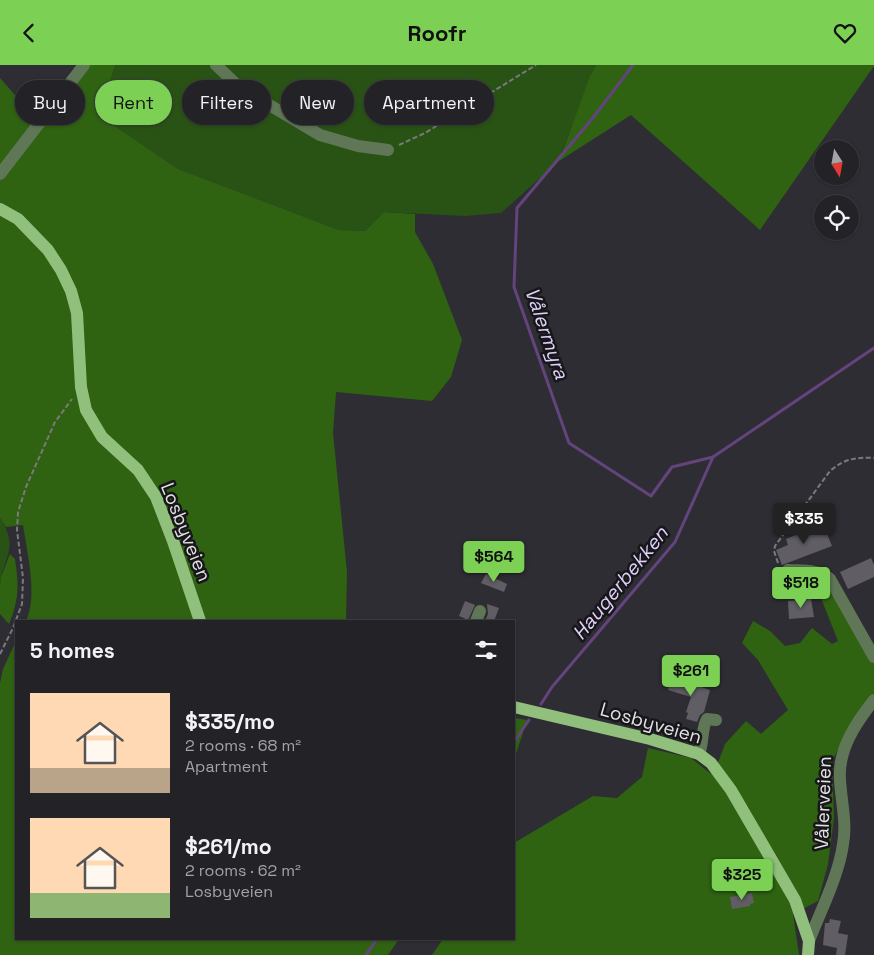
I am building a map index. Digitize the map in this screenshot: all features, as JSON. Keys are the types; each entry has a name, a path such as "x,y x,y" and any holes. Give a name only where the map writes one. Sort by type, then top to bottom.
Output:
{"main road":[{"name":"Losbyveien","path":"0,209 18,219 48,250 61,270 71,291 77,313 81,387 86,409 102,437 138,470 156,497 200,620"},
{"name":"Losbyveien","path":"515,707 650,739 700,754 711,763 727,784 795,900 809,941 808,955"}],"street":[{"path":"0,174 84,65"},
{"path":"216,65 239,87 320,135 358,146 388,150"},
{"path":"788,570 817,572 826,575 830,579 874,657"},
{"name":"Vålerveien","path":"809,941 836,872 843,847 844,816 840,766 844,750 853,729 874,700"},
{"path":"700,754 706,720 716,720"}],"path":[{"path":"388,150 425,133 536,65"},
{"path":"16,620 22,603 23,578 17,529 18,512 26,487 55,423 81,387"},
{"path":"788,570 780,565 776,558 774,547 830,471 840,463 865,457 874,458"},
{"path":"0,654 15,622"}],"green space":[{"path":"84,65 115,65 111,80 95,80 95,125 113,125 178,169 339,230 365,231 384,212 415,214 415,232 433,264 462,340 451,377 432,401 336,392 333,433 347,572 346,620 26,620 31,599 31,587 23,525 6,527 0,518 0,78 15,95 15,125 85,125 85,80 72,80"},
{"path":"115,65 598,65 590,78 558,162 501,213 465,216 384,212 365,231 339,230 178,169 113,125 172,125 172,80 111,80"},
{"path":"597,65 874,65 823,140 814,140 814,152 760,230 631,115 559,161 590,76"},
{"path":"0,518 9,537 10,545 0,585"},
{"path":"10,554 15,559 17,585 15,607 9,624 0,614 0,585 1,577"},
{"path":"822,586 837,590 874,660 874,693 855,717 832,761 834,818 828,864 818,901 793,914 799,955 432,955 442,940 515,940 515,842 593,796 617,798 642,777 648,748 691,758 711,774 725,744 746,721 761,734 788,710 758,660 742,643 753,621 770,631 785,646 800,643 812,628 832,644 838,641 819,593"},
{"path":"15,643 15,940 398,940 388,955 0,955 0,683 3,669"},
{"path":"515,718 527,720 515,757"}],"building":[{"path":"823,524 832,546 782,565 776,550 788,545 786,539"},
{"path":"871,558 874,565 874,577 848,589 840,572"},
{"path":"486,574 507,584 504,592 481,583"},
{"path":"811,599 814,617 789,619 788,601"},
{"path":"465,601 475,605 468,620 459,616"},
{"path":"487,604 499,608 494,620 485,620 488,614"},
{"path":"672,677 710,690 704,712 700,715 697,722 686,719 688,713 686,712 691,697 668,690"},
{"path":"752,893 754,903 750,904 750,906 732,909 730,897"},
{"path":"830,919 841,921 838,933 848,935 845,955 836,955 837,948 823,945 825,923 829,923"}],"waterway":[{"name":"Vålermyra","path":"633,65 592,119 517,208 514,287 569,443 651,496 672,467 713,457"},
{"name":"Haugerbekken","path":"541,704 552,687 675,542 713,457 874,348"},
{"name":"Haugerbekken","path":"515,741 529,720"},
{"name":"Haugerbekken","path":"366,955 376,940"}]}
